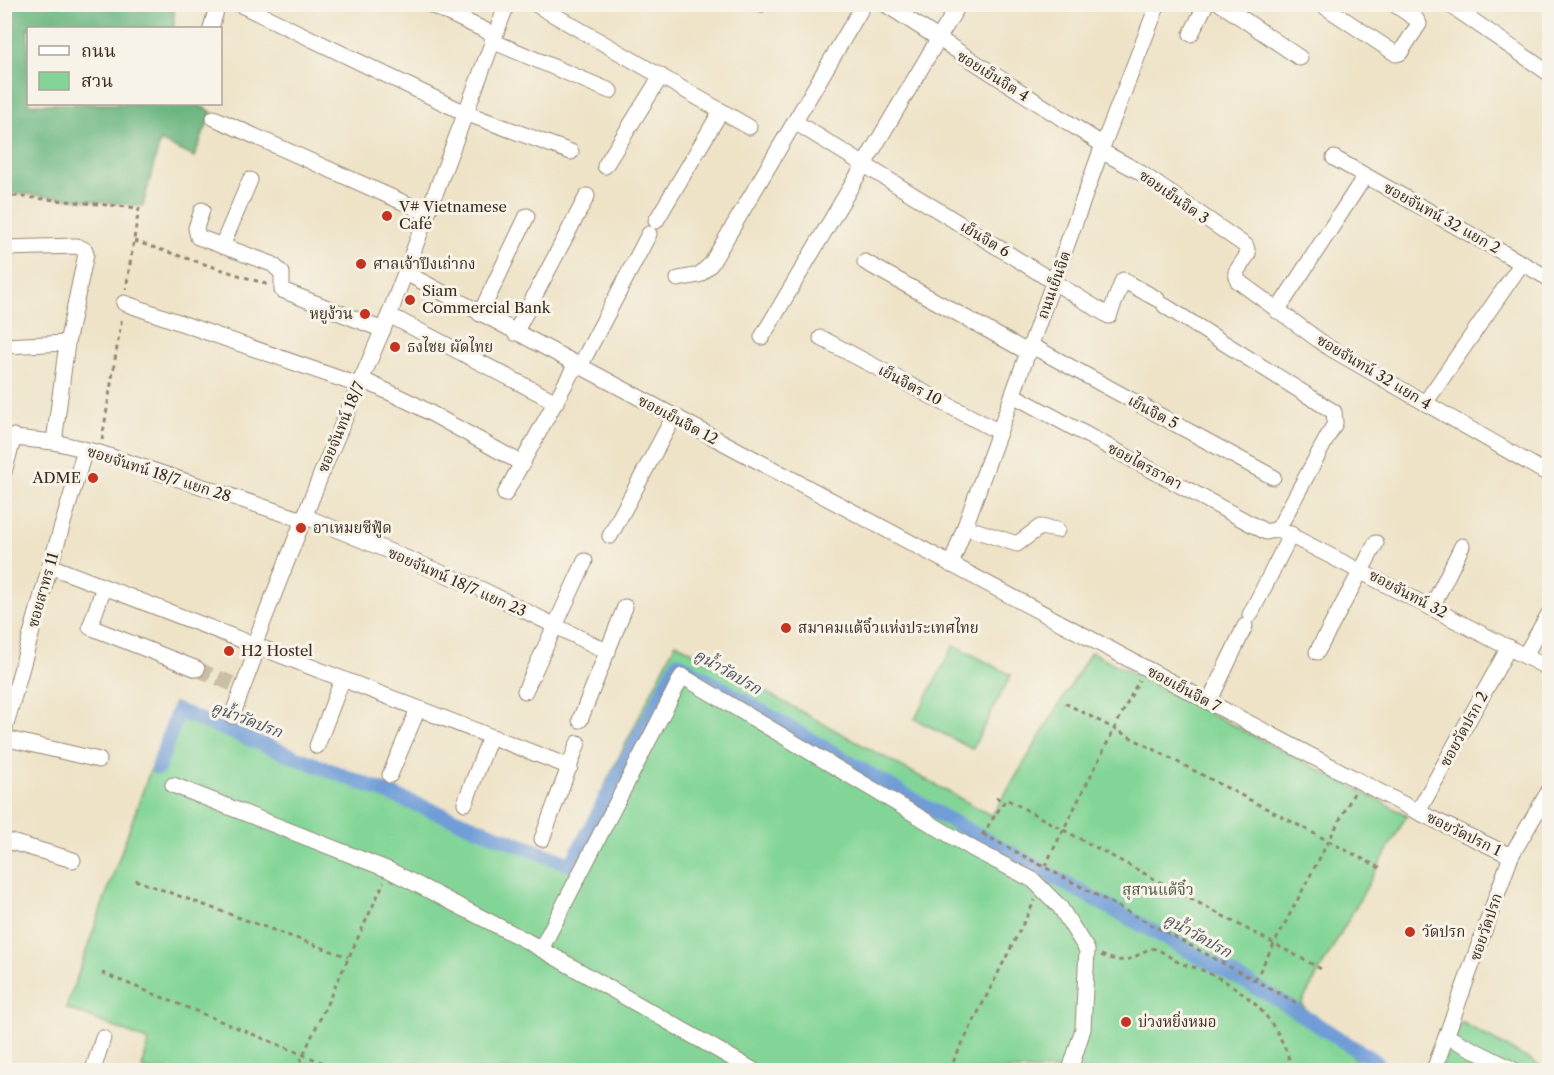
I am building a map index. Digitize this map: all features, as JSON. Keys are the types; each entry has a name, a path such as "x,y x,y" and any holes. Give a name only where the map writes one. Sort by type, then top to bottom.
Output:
{"street":[{"path":"211,27 218,4"},
{"path":"239,4 465,113 571,152"},
{"path":"429,4 493,38 610,91"},
{"name":"ซอยจันทน์ 18/7","path":"232,716 304,518 406,273 507,4"},
{"path":"536,4 749,127"},
{"path":"678,279 705,272 864,4"},
{"name":"ซอยเย็นจิต 4","path":"885,4 1102,148"},
{"path":"762,337 959,4"},
{"name":"ถนนเย็นจิต","path":"951,565 1102,148 1158,4"},
{"path":"1191,34 1206,4"},
{"path":"1221,4 1300,58"},
{"path":"1321,4 1396,54 1419,24 1394,4"},
{"path":"1449,4 1550,74"},
{"path":"605,166 660,76"},
{"path":"505,494 652,228 722,111"},
{"path":"214,118 427,213"},
{"name":"เย็นจิต 6","path":"795,122 1109,316 1123,280 1334,412 1335,423 1285,531"},
{"name":"ซอยเย็นจิต 3","path":"1102,148 1246,246"},
{"name":"ซอยจันทน์ 32 แยก 2","path":"1335,158 1550,279"},
{"path":"1277,311 1365,176"},
{"path":"222,246 250,180"},
{"path":"515,333 587,196"},
{"path":"202,210 196,228 198,237 272,264 280,270 282,290 383,330"},
{"path":"480,314 527,216"},
{"path":"4,248 77,246 85,250 86,259 67,344 54,442"},
{"name":"ซอยจันทน์ 32 แยก 4","path":"1246,246 1248,254 1236,272 1236,277 1277,311 1328,347 1550,475"},
{"name":"เย็นจิต 5","path":"865,262 1274,477"},
{"path":"1425,403 1522,262"},
{"name":"ซอยเย็นจิต 12","path":"406,273 577,367 951,565"},
{"path":"124,303 360,382 414,405 523,464"},
{"path":"389,315 556,402"},
{"name":"เย็นจิตร 10","path":"821,338 999,432"},
{"path":"4,346 67,344"},
{"name":"ซอยไตรธาดา","path":"1013,395 1266,532 1285,531"},
{"path":"610,536 673,418"},
{"path":"4,472 9,436"},
{"name":"ซอยจันทน์ 18/7 แยก 28","path":"9,436 54,442 92,452 304,518"},
{"name":"ซอยสาทร 11","path":"4,732 50,566 92,452"},
{"name":"ซอยจันทน์ 18/7 แยก 23","path":"304,518 483,590 608,652"},
{"path":"965,527 1017,544 1023,542 1040,527 1057,530"},
{"path":"1209,702 1248,621 1285,531"},
{"name":"ซอยจันทน์ 32","path":"1285,531 1550,669"},
{"path":"1317,652 1376,543"},
{"path":"1432,607 1462,546"},
{"path":"525,691 585,561"},
{"name":"ซอยเย็นจิต 7","path":"951,565 1418,812"},
{"path":"50,566 570,767"},
{"path":"104,587 90,627 197,669"},
{"path":"580,720 625,607"},
{"path":"1525,655 1550,612"},
{"name":"ซอยวัดปรก 2","path":"1418,812 1509,647"},
{"path":"541,949 682,676 975,850 1033,880 1041,887 1060,907 1087,950 1083,1029 1070,1071"},
{"path":"317,746 342,680"},
{"path":"390,775 418,709"},
{"path":"465,803 490,736"},
{"path":"4,738 99,760"},
{"path":"542,839 578,743"},
{"path":"173,785 389,870 541,949 753,1071"},
{"name":"ซอยวัดปรก","path":"1434,1071 1448,1037 1510,856 1550,789"},
{"name":"ซอยวัดปรก 1","path":"1418,812 1510,856"},
{"path":"4,840 74,860"},
{"path":"1448,1037 1514,1071"},
{"path":"93,1071 104,1038"}],"path":[{"path":"4,195 139,208 124,303 92,452"},
{"path":"134,241 282,290"},
{"path":"1044,867 1139,680"},
{"path":"1065,703 1380,868"},
{"path":"1255,980 1355,791"},
{"path":"996,797 1004,802 983,834 1297,1003"},
{"path":"1008,800 1323,970"},
{"path":"296,1071 389,870"},
{"path":"135,880 348,957"},
{"path":"949,1071 1041,887"},
{"path":"1087,950 1118,961 1138,958 1150,948 1160,949 1179,963 1203,970 1236,987 1259,1005 1273,1026 1287,1051 1292,1071"},
{"path":"102,973 341,1071"}],"green space":[{"path":"4,5 174,5 174,27 27,27 27,105 198,105 212,112 194,157 160,141 143,206 5,192"},
{"name":"สุสานแต้จิ๋ว","path":"676,643 992,816 1091,652 1407,815 1301,1004 1366,1070 149,1070 142,1068 149,1041 66,1008 174,703 569,857"},
{"path":"954,645 1011,675 972,749 915,719"},
{"path":"1461,1022 1548,1070 1440,1070"}],"waterway":[{"name":"คูน้ำวัดปรก","path":"158,768 178,711 571,865 678,663 926,807 1275,998 1376,1062"}],"tunnel":[{"path":"197,669 242,688"}],"place":[{"name":"V# Vietnamese Café","path":"387,216"},
{"name":"ศาลเจ้าปึงเถ่ากง","path":"361,264"},
{"name":"Siam Commercial Bank","path":"410,300"},
{"name":"หยูง้วน","path":"365,314"},
{"name":"ธงไชย ผัดไทย","path":"395,347"},
{"name":"ADME","path":"93,478"},
{"name":"อาเหมยซีฟู้ด","path":"301,528"},
{"name":"สมาคมแต้จิ๋วแห่งประเทศไทย","path":"786,628"},
{"name":"H2 Hostel","path":"229,651"},
{"name":"วัดปรก","path":"1410,932"},
{"name":"บ่วงหยิ่งหมอ","path":"1126,1022"}]}
